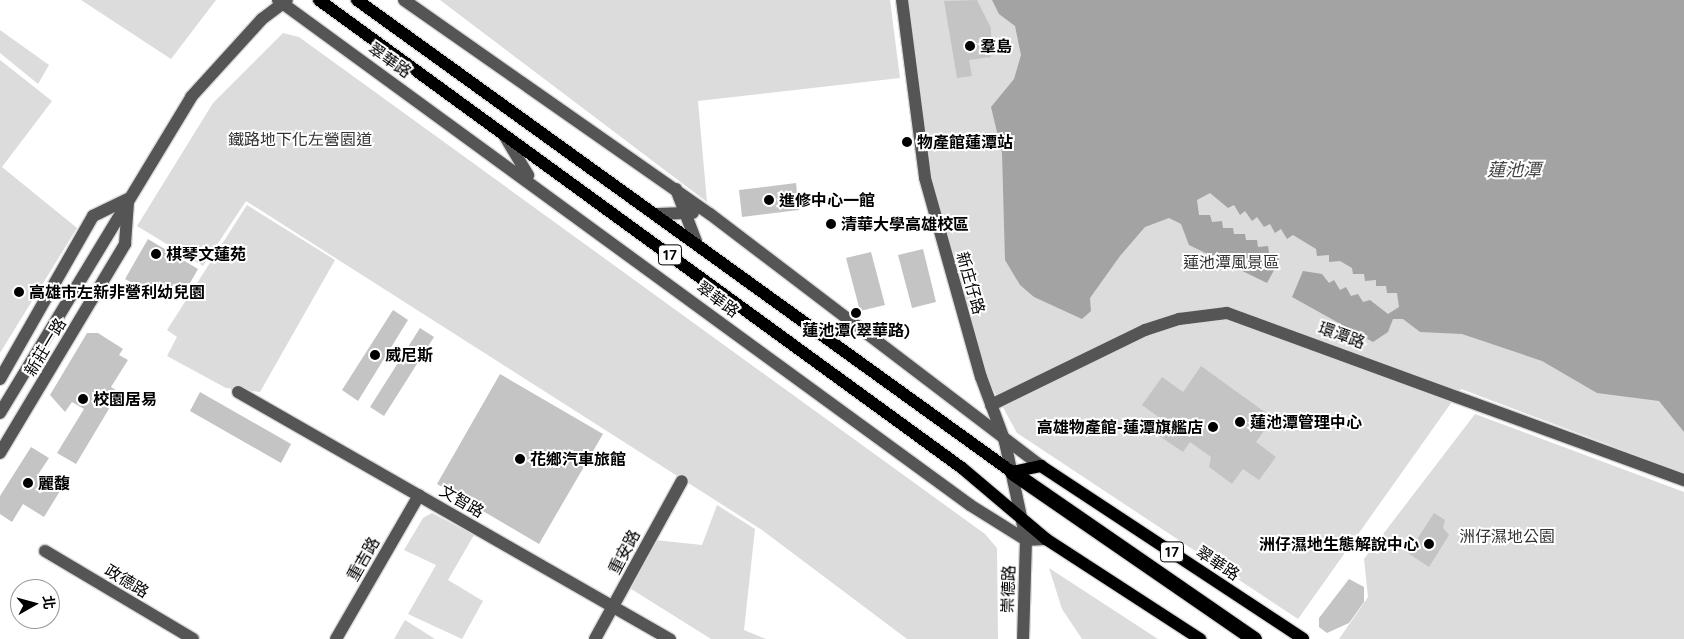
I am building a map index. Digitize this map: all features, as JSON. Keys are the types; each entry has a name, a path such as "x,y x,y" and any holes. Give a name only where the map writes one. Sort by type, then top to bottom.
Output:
{"highway":[{"path":"1012,472 1254,639"}],"main road":[{"name":"翠華路","path":"319,0 1019,513 1046,539 1200,639"},
{"name":"翠華路","path":"357,0 696,241 1012,472"},
{"name":"翠華路","path":"1041,466 1303,639"},
{"path":"1012,472 1041,466"}],"street":[{"name":"翠華路","path":"404,0 676,189 1005,442 1041,466"},
{"name":"新庄仔路","path":"902,0 925,178 991,405 1005,442 1026,540"},
{"name":"翠華路","path":"283,1 495,154 953,493 1026,540"},
{"name":"新莊一路","path":"0,413 191,97 262,18 283,1"},
{"path":"504,134 532,182"},
{"path":"495,154 542,162"},
{"path":"676,189 687,213 696,241"},
{"name":"新莊一路","path":"0,379 93,216 128,199"},
{"name":"新莊一路","path":"0,453 125,244 128,199"},
{"path":"657,214 710,214"},
{"name":"環潭路","path":"991,405 1145,330 1179,319 1227,313 1482,403 1684,480"},
{"name":"文智路","path":"238,392 670,639"},
{"name":"重安路","path":"595,639 682,481"},
{"name":"重吉路","path":"336,639 419,495"},
{"path":"1026,540 1046,539"},
{"name":"崇德路","path":"1023,639 1026,540"},
{"name":"政德路","path":"45,551 188,638"}],"green space":[{"path":"81,0 216,0 171,59"},
{"path":"440,0 890,0 900,78 698,101 707,202"},
{"name":"蓮池潭風景區","path":"908,0 1684,0 1684,473 1461,389 1298,619 1017,433 988,380 934,194"},
{"path":"0,30 49,65 38,84 0,53"},
{"name":"鐵路地下化左營園道","path":"283,33 299,37 985,534 997,548 998,639 907,639 762,530 246,201 203,266 137,226 213,103"},
{"name":"高雄市左新非營利幼兒園","path":"0,60 52,101 2,167 77,228 0,353"},
{"path":"247,205 335,260 260,392 226,388 167,356 177,337 167,330"},
{"name":"洲仔濕地公園","path":"1475,414 1684,492 1684,639 1339,639 1368,597 1364,559"},
{"path":"717,505 755,529 744,630 766,639 711,639 628,587 655,540 702,545"},
{"path":"432,513 474,535 448,580 483,601 462,639 408,614 436,565 404,550 423,518"},
{"path":"1049,568 1158,639 1082,639 1062,609"},
{"path":"405,620 435,639 394,639"}],"water":[{"name":"蓮池潭","path":"992,0 1684,0 1684,432 1659,401 1597,393 1542,361 1462,334 1420,332 1403,319 1393,319 1388,332 1373,342 1292,297 1303,271 1322,274 1329,283 1334,280 1340,290 1346,287 1351,296 1358,294 1363,302 1370,300 1388,314 1399,307 1397,293 1387,293 1386,286 1376,286 1376,280 1365,281 1364,274 1353,274 1352,268 1340,261 1329,262 1329,255 1317,256 1316,249 1293,235 1287,239 1281,229 1275,233 1270,224 1264,227 1257,217 1252,221 1245,211 1240,215 1234,205 1228,208 1210,193 1197,200 1199,215 1210,215 1212,222 1222,221 1223,228 1233,228 1234,234 1245,234 1246,240 1257,240 1258,247 1268,246 1269,253 1277,253 1279,261 1267,283 1189,245 1181,224 1169,218 1145,227 1120,256 1090,298 1091,311 1082,319 1034,297 1020,285 1005,260 1002,153 991,107 1014,79 1021,55 1015,26 999,14"}],"building":[{"path":"977,0 991,28 991,57 969,60 972,76 957,78 944,1"},
{"name":"進修中心一館","path":"796,183 799,210 742,217 739,190"},
{"name":"棋琴文蓮苑","path":"148,239 198,269 185,292 172,288 168,295 151,284 147,291 125,279"},
{"path":"923,249 936,302 912,308 898,255"},
{"name":"進修中心一館","path":"871,252 885,305 860,311 846,258"},
{"name":"威尼斯","path":"393,310 408,320 358,401 342,390"},
{"name":"威尼斯","path":"420,328 434,337 384,416 370,407"},
{"name":"校園居易","path":"87,333 98,333 123,349 119,355 128,360 111,387 119,392 76,464 57,453 84,409 72,402 65,412 50,395"},
{"name":"高雄物產館-蓮潭旗艦店","path":"1201,366 1273,418 1256,442 1276,457 1259,480 1243,469 1232,484 1209,467 1211,457 1190,442 1183,452 1155,433 1164,421 1142,405 1162,377 1183,392"},
{"name":"花鄉汽車旅館","path":"500,374 603,434 539,544 437,484"},
{"path":"200,392 291,444 281,463 190,411"},
{"name":"麗馥","path":"31,447 49,458 37,476 60,491 44,517 23,504 12,522 0,514 0,496"},
{"name":"洲仔濕地生態解說中心","path":"1434,513 1445,520 1443,528 1449,535 1429,567 1408,553"},
{"path":"1349,579 1364,587 1364,602 1349,623 1327,633 1319,627 1319,618"}],"place":[{"name":"羣島","path":"970,46"},
{"name":"物產館蓮潭站","path":"907,142"},
{"name":"進修中心一館","path":"769,200"},
{"name":"清華大學高雄校區","path":"831,224"},
{"name":"棋琴文蓮苑","path":"156,254"},
{"name":"高雄市左新非營利幼兒園","path":"19,292"},
{"name":"蓮池潭(翠華路)","path":"856,313"},
{"name":"威尼斯","path":"375,355"},
{"name":"校園居易","path":"83,399"},
{"name":"蓮池潭管理中心","path":"1240,422"},
{"name":"高雄物產館-蓮潭旗艦店","path":"1213,427"},
{"name":"花鄉汽車旅館","path":"520,459"},
{"name":"麗馥","path":"28,483"},
{"name":"洲仔濕地生態解說中心","path":"1429,544"}]}
